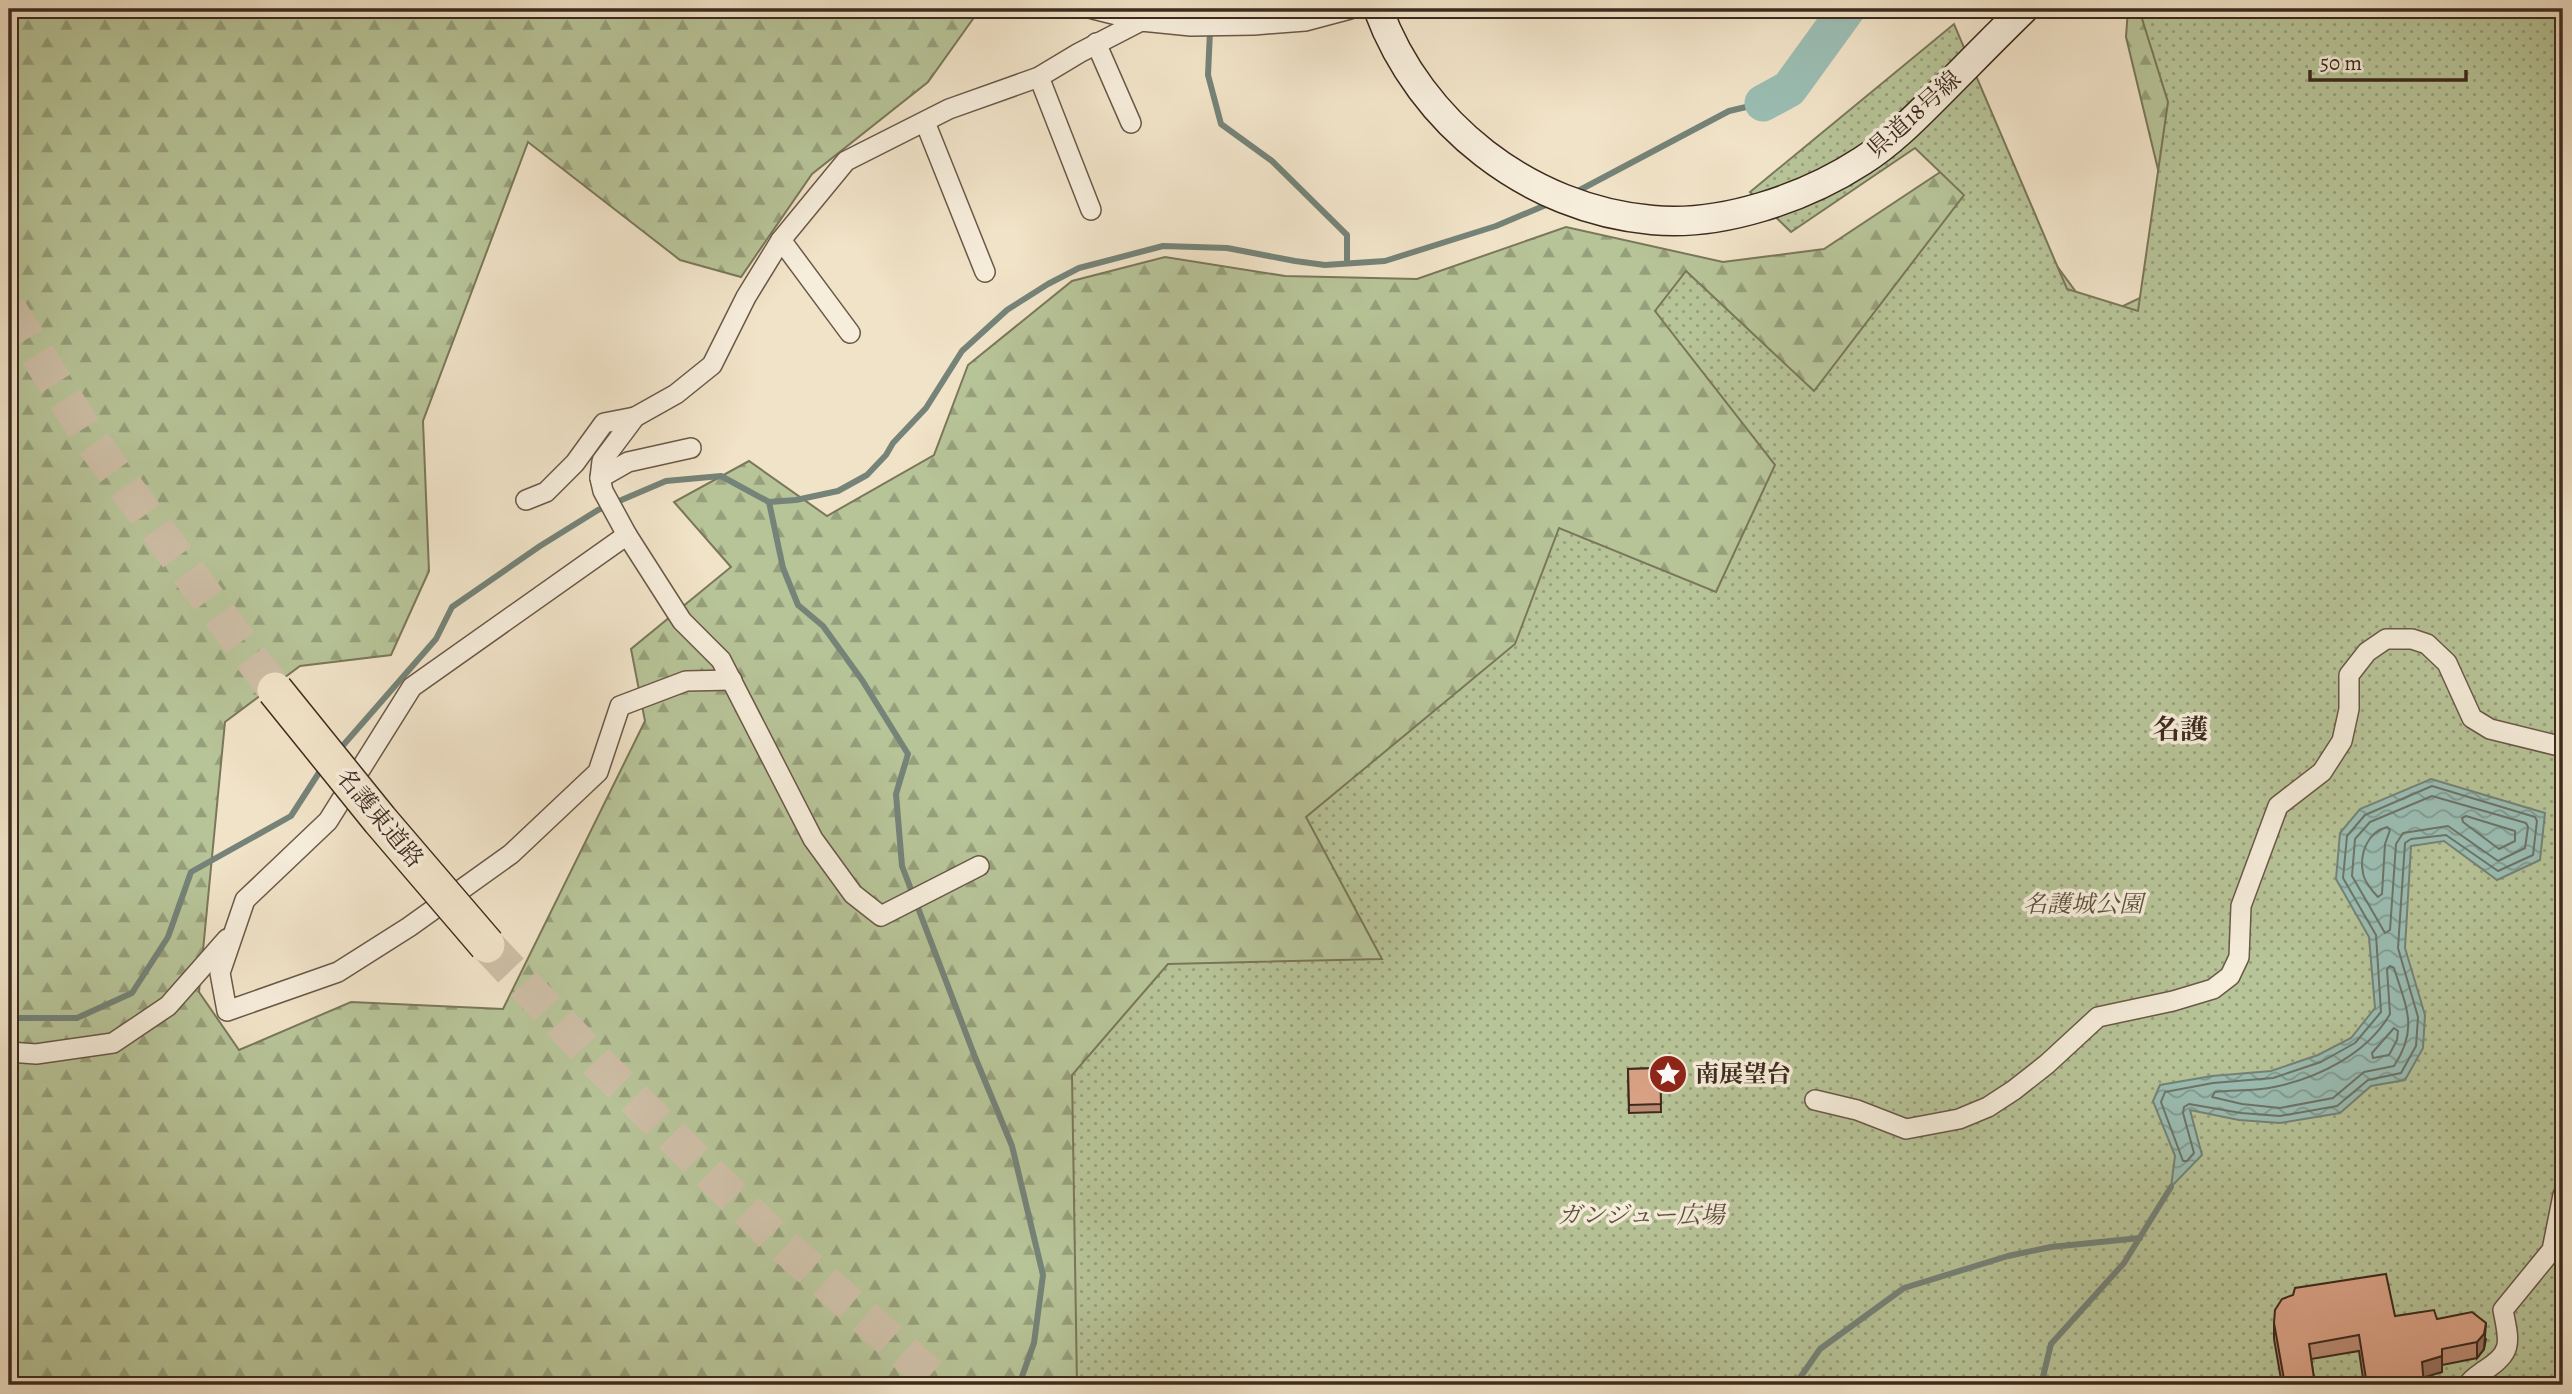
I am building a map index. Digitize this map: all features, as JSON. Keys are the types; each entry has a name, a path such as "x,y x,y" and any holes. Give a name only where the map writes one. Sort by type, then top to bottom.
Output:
{"highway":[{"name":"名護東道路","path":"275,690 380,820 487,945"}],"main road":[{"name":"県道18号線","path":"1378,9 1405,66 1423,93 1451,125 1485,155 1550,194 1587,208 1654,220 1690,220 1750,210 1787,198 1825,182 1861,162 1893,138 2024,9"}],"street":[{"path":"1093,9 1224,25 1305,21 1350,9"},
{"path":"526,500 546,492 575,463 604,424 635,417 676,394 712,365 746,297 781,240 846,161 948,109 1039,77 1138,15"},
{"path":"1096,43 1131,123"},
{"path":"1039,77 1091,210"},
{"path":"925,122 985,272"},
{"path":"781,240 850,333"},
{"path":"635,417 602,461 602,485 623,528 682,621 721,660 813,839 853,894 881,916 979,866"},
{"path":"602,485 628,462 691,448"},
{"path":"623,528 412,687 328,821 245,900 220,973 227,1011 338,972 409,927 511,854 598,772 620,706 686,681 732,680"},
{"path":"1815,1100 1857,1110 1906,1129 1959,1119 1988,1107 2014,1090 2098,1017 2173,1001 2213,989 2230,976 2239,957 2241,906 2278,806 2322,772 2342,741 2349,709 2349,675 2367,652 2386,639 2412,639 2427,644 2447,663 2472,718 2490,729 2563,747"},
{"path":"9,1052 36,1054 113,1043 168,1006 235,930"},
{"path":"2468,1385 2471,1379 2501,1360 2508,1341 2503,1310 2552,1250 2563,1195"}],"green space":[{"path":"9,9 980,9 928,82 812,174 741,277 680,260 528,142 423,421 429,571 391,655 300,666 225,722 199,992 239,1050 351,1002 503,1009 645,721 631,649 731,567 674,502 749,461 827,516 934,455 968,365 1072,281 1165,257 1285,276 1417,279 1566,227 1723,262 1824,249 1972,151 2096,319 2184,277 2126,37 2128,9 2563,9 1486,1385 9,1385"},
{"name":"名護城公園","path":"2139,9 2563,9 2563,1385 1077,1385 1072,1075 1168,964 1382,959 1306,817 1515,644 1559,528 1716,592 1775,465 1655,311 1686,271 1814,391 1964,195 1915,148 1791,232 1750,192 1954,24 2067,289 2138,311 2168,102"}],"water":[{"path":"2431,779 2545,813 2540,860 2497,880 2444,841 2411,846 2405,948 2425,1015 2423,1048 2405,1080 2371,1086 2340,1113 2280,1123 2239,1120 2190,1110 2202,1155 2171,1187 2175,1156 2153,1101 2160,1085 2212,1076 2271,1071 2318,1055 2351,1038 2375,1008 2369,937 2336,879 2340,833 2360,809"}],"building":[{"path":"1660,1068 1661,1104 1629,1105 1628,1069"},
{"path":"2386,1274 2395,1316 2434,1310 2437,1319 2472,1312 2486,1323 2484,1334 2477,1342 2442,1349 2442,1356 2422,1362 2424,1385 2367,1385 2359,1335 2309,1344 2315,1385 2285,1385 2274,1323 2275,1310 2282,1299 2293,1295 2295,1288"}],"waterway":[{"path":"1211,9 1208,75 1221,124 1272,161 1347,235 1347,263"},
{"path":"1763,103 1789,89 1847,9"},
{"path":"1576,192 1729,111 1763,103"},
{"path":"339,750 436,639 452,607 540,546 598,510 666,481 721,476 769,502 796,500 838,491 867,475 886,455 893,443 926,408 962,351 1007,310 1079,268 1163,246 1227,248 1325,265 1385,261 1496,226 1553,202"},
{"path":"769,502 783,568 798,605 823,626 862,680 908,754 896,794 902,866 1012,1146 1043,1275 1034,1343 1019,1385"},
{"path":"9,1018 77,1018 132,993 168,937 191,872 291,816 322,768"},
{"path":"2041,1385 2051,1344 2124,1263 2171,1187"},
{"path":"1795,1385 1820,1349 1904,1288 2008,1256 2051,1247 2140,1238"}],"tunnel":[{"path":"9,309 91,440 275,690"},
{"path":"487,945 597,1062 773,1236 941,1385"}],"place":[{"name":"南展望台","path":"1668,1074"}],"district":[{"name":"名護","path":"2180,730"}],"park label":[{"name":"ガンジュー広場","path":"1641,1215"}]}
